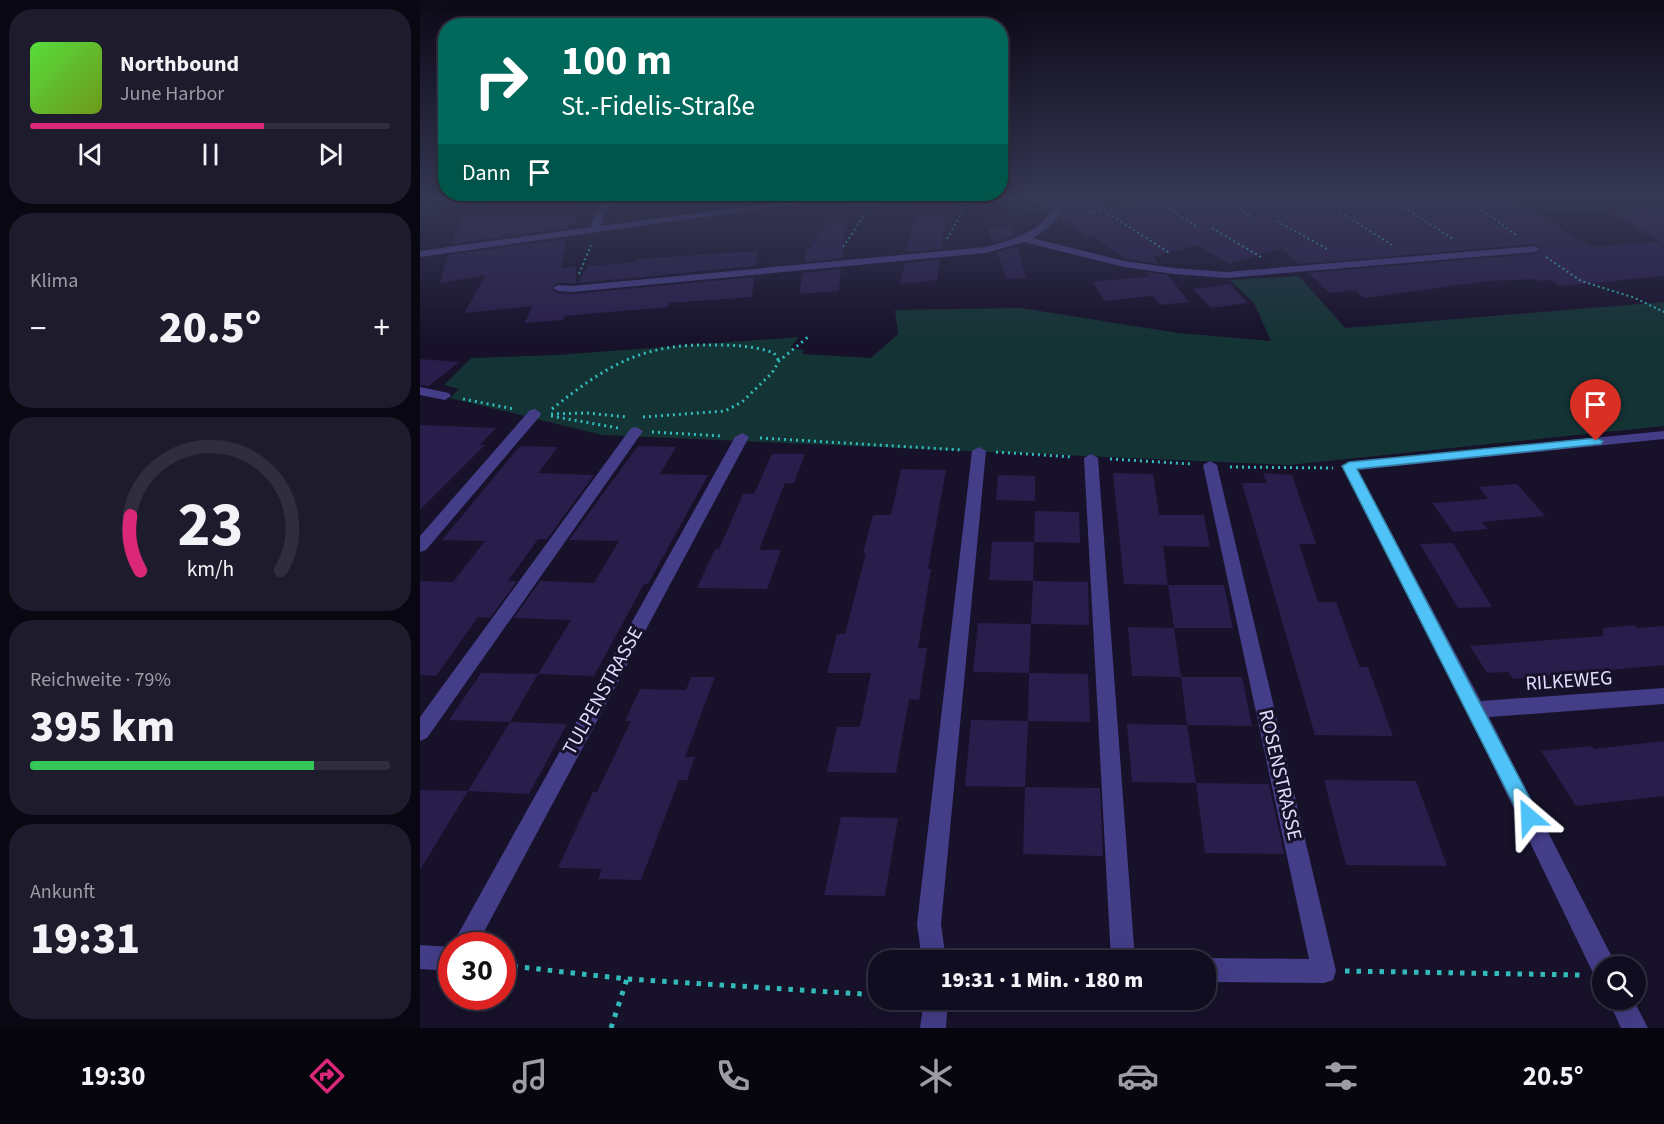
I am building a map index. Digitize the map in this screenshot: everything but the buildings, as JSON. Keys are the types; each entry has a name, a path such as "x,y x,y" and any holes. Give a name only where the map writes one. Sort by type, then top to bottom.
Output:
{"street":[{"path":"420,254 476,246"},
{"path":"558,288 573,289 938,256 1000,246"},
{"path":"1049,246 1101,261 1189,274 1273,272 1535,249"},
{"path":"420,391 445,396"},
{"path":"420,546 539,414"},
{"path":"420,732 636,431"},
{"path":"1592,960 1476,710 1349,466 1664,435"},
{"name":"TULPENSTRASSE","path":"471,932 742,437"},
{"path":"933,950 929,924 979,451"},
{"path":"1092,458 1122,950"},
{"name":"ROSENSTRASSE","path":"1209,465 1324,970"},
{"name":"RILKEWEG","path":"1476,710 1664,696"},
{"path":"420,957 438,958"},
{"path":"1216,970 1324,970"},
{"path":"933,1028 935,1010"},
{"path":"1626,1010 1635,1028"}],"path":[{"path":"573,289 591,246"},
{"path":"832,264 844,246"},
{"path":"938,256 943,246"},
{"path":"1158,246 1184,263 1189,274"},
{"path":"1243,246 1260,256 1273,272"},
{"path":"1321,246 1330,251 1343,265"},
{"path":"1393,246 1408,259"},
{"path":"1462,246 1472,254"},
{"path":"1531,246 1584,282 1632,295 1651,303 1664,312"},
{"path":"539,414 587,413 664,417 725,411 742,402 772,373 779,361 808,337"},
{"path":"539,414 647,350 682,345 739,345 773,353 779,361"},
{"path":"445,396 636,431 1209,465 1326,469 1349,466"},
{"path":"516,966 627,979 868,994"},
{"path":"1324,970 1592,971"},
{"path":"611,1028 627,979"}],"green space":[{"path":"1299,276 1345,328 1664,302 1664,426 1289,465 602,435 450,398 459,389 444,385 471,358 557,355 799,337 790,348 804,350 802,354 871,358 898,334 895,310 1021,308 1179,333 1271,341 1254,303 1230,280"}],"route":[{"path":"1529,817 1349,466 1596,441"}]}
